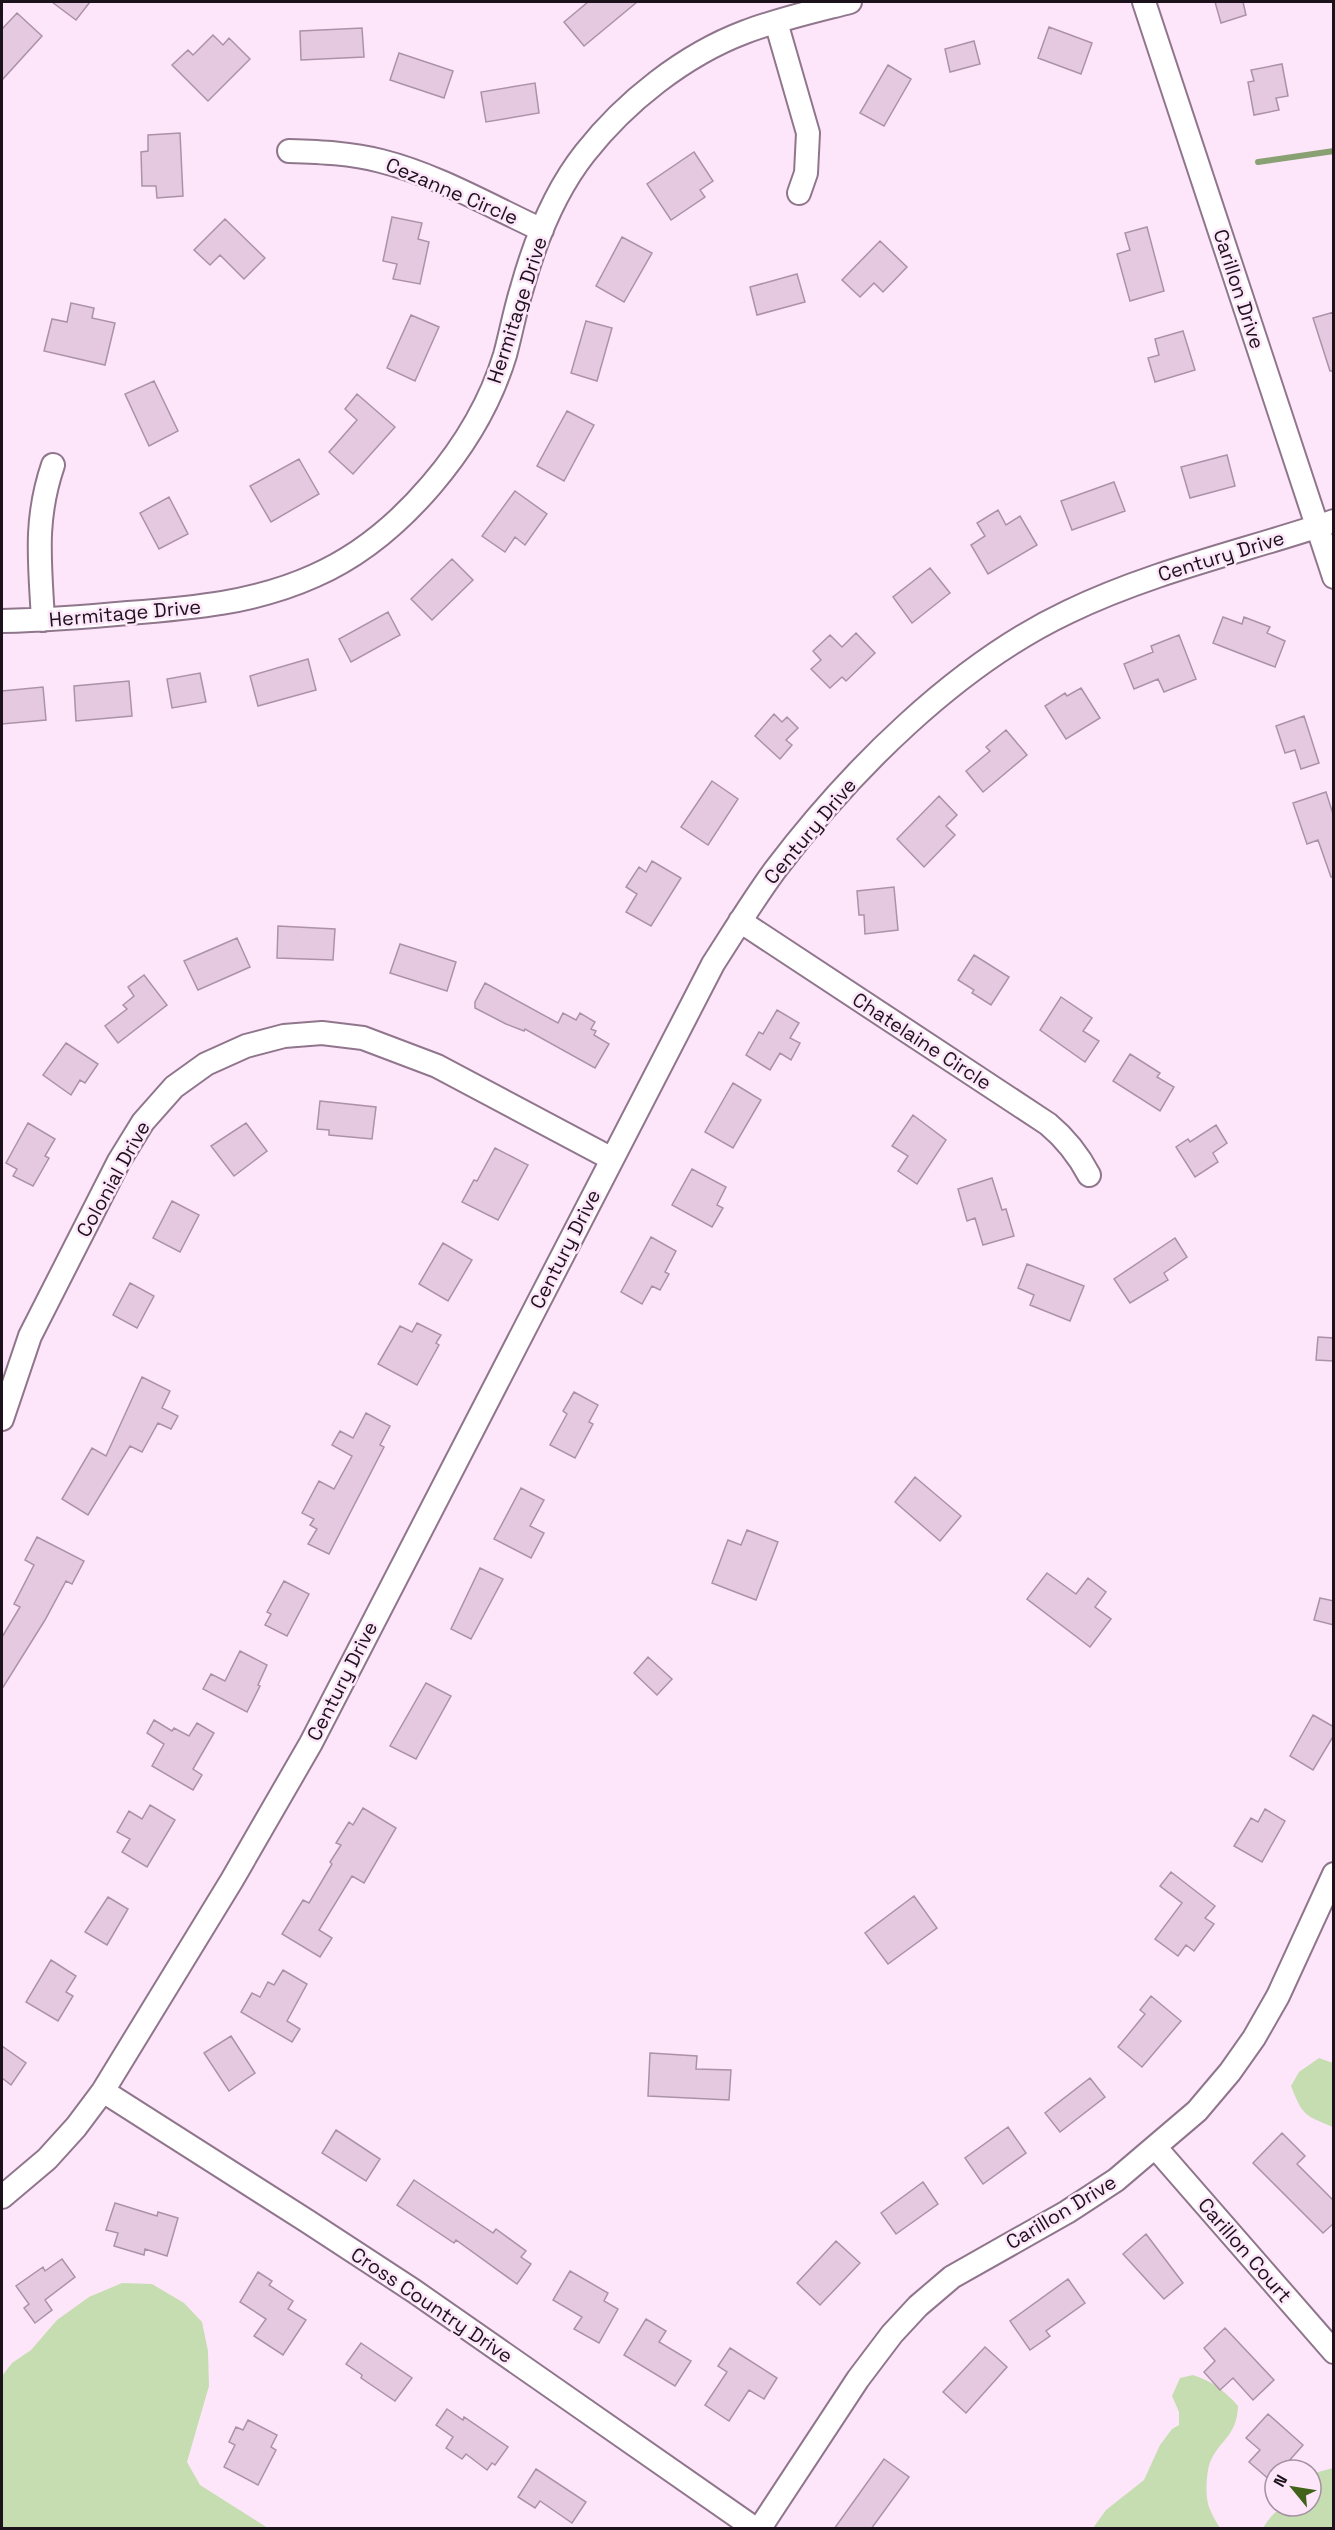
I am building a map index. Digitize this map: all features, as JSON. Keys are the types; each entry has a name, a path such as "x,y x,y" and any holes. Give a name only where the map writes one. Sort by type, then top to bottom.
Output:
{"street":[{"name":"Hermitage Drive","path":"2,621 207,607 240,601 276,591 316,575 361,550 400,517 438,476 466,440 504,358 522,286 542,230 562,188 585,153 643,94 674,70 708,49 743,33 776,22 850,2"},
{"name":"Carillon Drive","path":"1144,2 1325,523 1334,577"},
{"path":"776,22 808,133 806,174 799,193"},
{"name":"Cezanne Circle","path":"289,151 337,153 380,160 416,171 542,230"},
{"path":"43,620 39,524 44,490 52,465"},
{"name":"Century Drive","path":"2,2197 47,2159 76,2127 103,2091 232,1880 310,1743 713,964 774,872 813,821 861,771 965,675 1017,638 1134,583 1325,523"},
{"name":"Chatelaine Circle","path":"740,921 1048,1124 1064,1137 1089,1175"},
{"name":"Colonial Drive","path":"2,1419 30,1336 119,1161 143,1122 174,1087 206,1064 246,1046 284,1036 322,1033 363,1038 437,1066 612,1159"},
{"name":"Carillon Drive","path":"759,2529 858,2379 892,2334 918,2306 952,2277 1067,2212 1116,2180 1197,2111 1230,2072 1254,2038 1278,1996 1334,1874"},
{"name":"Cross Country Drive","path":"103,2091 298,2214 414,2291 754,2529"},
{"name":"Carillon Court","path":"1156,2148 1334,2352"}],"green space":[{"path":"1319,2058 1333,2063 1333,2127 1310,2117 1302,2109 1291,2086 1299,2072"},
{"path":"122,2283 152,2284 184,2303 202,2322 208,2351 209,2386 187,2462 200,2485 268,2528 2,2528 2,2376 12,2363 31,2350 57,2320 89,2297"},
{"path":"1193,2375 1218,2387 1238,2406 1235,2424 1215,2453 1208,2470 1208,2503 1220,2528 1093,2528 1106,2510 1144,2480 1160,2445 1172,2429 1179,2425 1179,2412 1172,2396 1180,2378"},
{"path":"1333,2468 1333,2528 1263,2528 1270,2518 1323,2518 1323,2471"}],"building":[{"path":"52,2 90,2 76,20"},
{"path":"588,2 637,2 584,46 564,22"},
{"path":"1215,2 1243,2 1246,15 1221,23"},
{"path":"17,13 42,36 2,80 2,29"},
{"path":"1049,27 1092,43 1081,74 1038,58"},
{"path":"362,28 364,57 301,60 300,31"},
{"path":"213,35 223,45 229,38 250,59 208,101 172,65 188,50 193,55"},
{"path":"974,41 980,64 950,72 945,49"},
{"path":"399,53 453,71 444,98 390,80"},
{"path":"1282,64 1288,96 1276,98 1279,110 1254,115 1248,82 1254,81 1251,70"},
{"path":"888,65 911,79 884,126 860,113"},
{"path":"535,83 539,113 486,122 481,92"},
{"path":"180,133 183,196 157,198 156,186 142,186 141,152 148,151 148,135"},
{"path":"694,152 713,181 700,190 705,197 671,220 647,184"},
{"path":"392,217 422,223 418,239 429,242 420,284 393,279 397,264 383,261"},
{"path":"225,219 265,258 244,279 220,255 210,265 194,250"},
{"path":"1147,227 1164,291 1130,301 1117,254 1130,250 1125,233"},
{"path":"622,237 652,253 624,302 596,286"},
{"path":"880,241 907,267 883,292 874,283 860,297 842,280"},
{"path":"797,274 805,302 757,315 750,287"},
{"path":"71,303 94,308 92,318 115,323 105,365 44,351 52,319 67,322"},
{"path":"1334,312 1334,371 1330,371 1313,318"},
{"path":"411,315 439,327 415,381 387,368"},
{"path":"586,321 612,328 597,381 571,373"},
{"path":"1183,331 1195,370 1155,382 1148,358 1159,355 1155,339"},
{"path":"154,381 178,431 149,446 125,394"},
{"path":"357,394 395,427 353,474 329,452 357,420 345,409"},
{"path":"567,411 594,425 564,481 537,466"},
{"path":"1227,455 1235,486 1190,498 1181,467"},
{"path":"299,459 319,494 271,522 250,486"},
{"path":"1114,482 1125,511 1072,530 1061,501"},
{"path":"515,491 547,514 525,545 515,537 505,552 482,536"},
{"path":"169,497 188,534 159,549 140,513"},
{"path":"998,510 1006,525 1020,516 1037,545 988,574 971,545 985,536 977,523"},
{"path":"452,559 473,580 432,620 411,599"},
{"path":"930,568 950,593 912,623 893,597"},
{"path":"388,612 400,635 351,662 339,639"},
{"path":"1223,617 1242,624 1244,617 1270,627 1267,633 1285,641 1275,667 1213,643"},
{"path":"856,633 875,653 846,681 842,677 830,688 811,669 821,660 813,651 830,635 842,647"},
{"path":"1179,635 1196,679 1164,692 1158,679 1134,689 1124,664 1153,652 1151,646"},
{"path":"308,659 316,690 258,706 250,676"},
{"path":"200,673 206,702 172,708 167,679"},
{"path":"129,681 132,716 76,721 74,686"},
{"path":"43,687 46,720 2,724 2,691"},
{"path":"1081,688 1100,718 1066,739 1045,706 1065,693 1067,696"},
{"path":"774,714 782,722 787,717 798,728 786,740 792,745 780,759 755,736"},
{"path":"1304,716 1319,763 1301,769 1295,750 1285,753 1276,726"},
{"path":"1006,730 1027,755 983,792 966,771 990,751 986,747"},
{"path":"712,781 738,799 708,845 681,827"},
{"path":"1326,792 1334,817 1334,877 1331,877 1318,840 1307,844 1293,803"},
{"path":"939,796 957,815 946,826 955,835 924,867 897,839"},
{"path":"652,861 681,878 651,926 626,912 637,894 626,887 639,867 646,872"},
{"path":"894,887 898,930 865,934 864,915 859,915 857,891"},
{"path":"278,926 335,929 333,960 277,958"},
{"path":"237,938 250,967 198,990 184,961"},
{"path":"400,944 456,962 447,991 390,973"},
{"path":"974,955 1009,977 991,1005 972,993 974,990 958,980"},
{"path":"144,975 167,1005 118,1043 105,1026 127,1009 123,1005 134,996 128,987"},
{"path":"485,983 558,1023 563,1013 576,1020 580,1013 595,1022 591,1029 596,1031 594,1035 609,1044 595,1068 525,1029 524,1031 506,1024 475,1008 475,1002"},
{"path":"1061,997 1092,1018 1083,1031 1099,1041 1085,1062 1040,1030"},
{"path":"777,1010 799,1023 790,1038 800,1043 791,1060 780,1053 770,1070 746,1055 759,1032 763,1034"},
{"path":"66,1043 98,1064 85,1083 80,1080 71,1095 43,1075"},
{"path":"1130,1054 1160,1073 1157,1077 1174,1087 1160,1111 1113,1081"},
{"path":"733,1083 761,1100 733,1148 705,1132"},
{"path":"320,1101 376,1107 372,1139 329,1135 329,1130 317,1129"},
{"path":"913,1115 946,1140 917,1184 898,1171 908,1156 892,1146"},
{"path":"28,1123 55,1139 45,1156 49,1158 33,1186 13,1176 17,1169 6,1163"},
{"path":"246,1123 267,1151 234,1176 211,1146"},
{"path":"1216,1125 1227,1143 1213,1153 1218,1162 1195,1177 1176,1147 1188,1139 1190,1142"},
{"path":"495,1148 528,1165 498,1220 462,1202 474,1180 477,1181"},
{"path":"692,1169 726,1187 717,1205 723,1208 712,1227 672,1205"},
{"path":"992,1178 1002,1210 1006,1209 1014,1236 983,1245 975,1218 967,1221 958,1189"},
{"path":"172,1201 199,1215 180,1252 153,1238"},
{"path":"651,1237 676,1251 665,1272 669,1274 660,1290 652,1286 642,1304 621,1292"},
{"path":"1175,1238 1187,1257 1164,1273 1168,1280 1130,1303 1114,1279"},
{"path":"443,1243 472,1260 448,1301 419,1284"},
{"path":"1027,1264 1084,1286 1070,1321 1030,1305 1034,1295 1018,1288"},
{"path":"130,1283 154,1296 137,1328 113,1315"},
{"path":"417,1323 441,1335 436,1343 439,1345 417,1385 378,1364 400,1326 412,1332"},
{"path":"1318,1337 1334,1338 1334,1361 1316,1360"},
{"path":"142,1377 170,1391 162,1408 178,1416 171,1429 158,1423 142,1452 130,1446 88,1515 62,1499 92,1448 106,1456"},
{"path":"574,1392 598,1405 589,1422 593,1424 575,1458 550,1445 567,1414 563,1411"},
{"path":"366,1413 390,1426 380,1445 384,1447 329,1554 308,1544 317,1529 310,1525 314,1519 302,1513 319,1481 334,1489 352,1456 332,1445 340,1431 353,1438"},
{"path":"915,1477 961,1516 940,1541 895,1502"},
{"path":"521,1488 544,1500 530,1526 544,1533 531,1558 494,1539"},
{"path":"747,1530 778,1542 756,1600 712,1583 728,1540 741,1545"},
{"path":"37,1537 84,1561 72,1584 66,1581 45,1620 2,1689 2,1637 20,1607 14,1604 34,1565 25,1560"},
{"path":"480,1568 503,1579 471,1639 451,1629"},
{"path":"1047,1573 1076,1594 1088,1578 1106,1592 1095,1607 1111,1619 1090,1647 1027,1599"},
{"path":"284,1581 309,1594 287,1636 265,1625 271,1614 267,1612"},
{"path":"1320,1598 1334,1601 1334,1625 1314,1620"},
{"path":"240,1651 267,1665 247,1712 203,1689 211,1674 225,1681"},
{"path":"648,1657 672,1679 657,1695 634,1673"},
{"path":"426,1683 451,1696 416,1759 390,1746"},
{"path":"1313,1715 1334,1727 1334,1735 1313,1770 1290,1756"},
{"path":"154,1720 172,1731 174,1728 189,1736 197,1723 214,1733 193,1769 202,1775 193,1790 152,1766 164,1744 147,1733"},
{"path":"150,1805 175,1820 147,1867 122,1852 130,1839 117,1832 129,1811 142,1819"},
{"path":"363,1808 396,1828 364,1883 352,1876 319,1930 332,1938 320,1957 282,1934 303,1900 309,1903 341,1845 336,1843 349,1822 353,1825"},
{"path":"1265,1809 1285,1821 1262,1862 1234,1846 1251,1818 1258,1822"},
{"path":"1171,1872 1215,1906 1205,1918 1214,1924 1194,1951 1186,1945 1178,1956 1155,1939 1182,1903 1160,1886"},
{"path":"914,1896 937,1928 888,1964 865,1933"},
{"path":"108,1897 128,1909 107,1945 85,1932"},
{"path":"51,1960 76,1976 66,1992 73,1996 58,2021 26,2002"},
{"path":"283,1970 307,1984 287,2021 300,2029 292,2042 241,2012 252,1993 260,1997 268,1982 274,1985"},
{"path":"1151,1996 1181,2021 1142,2067 1118,2047 1145,2014 1140,2010"},
{"path":"231,2036 255,2073 229,2091 204,2053"},
{"path":"2,2046 26,2063 11,2085 2,2078"},
{"path":"650,2053 697,2056 696,2069 731,2070 729,2100 648,2096"},
{"path":"1090,2078 1105,2097 1060,2132 1045,2113"},
{"path":"1008,2127 1026,2153 983,2184 965,2158"},
{"path":"336,2130 380,2159 366,2181 322,2153"},
{"path":"1282,2133 1305,2156 1297,2164 1334,2201 1334,2223 1323,2233 1253,2163"},
{"path":"414,2180 493,2233 496,2229 526,2251 521,2257 531,2264 517,2284 456,2240 454,2243 397,2205"},
{"path":"923,2182 938,2204 896,2234 881,2213"},
{"path":"115,2203 157,2216 158,2212 178,2218 167,2256 145,2249 144,2255 114,2246 118,2233 106,2230"},
{"path":"1146,2234 1183,2283 1164,2299 1123,2254"},
{"path":"836,2241 860,2263 820,2305 797,2283"},
{"path":"62,2259 75,2277 45,2300 52,2310 35,2323 24,2308 29,2304 16,2286 43,2267 45,2271"},
{"path":"570,2271 608,2293 604,2301 618,2309 599,2343 574,2329 582,2317 553,2300"},
{"path":"258,2272 272,2281 269,2285 293,2301 288,2309 306,2320 283,2355 254,2336 266,2319 240,2302"},
{"path":"1068,2279 1085,2303 1046,2331 1050,2336 1030,2350 1010,2321"},
{"path":"646,2319 666,2331 659,2342 691,2361 675,2386 624,2355"},
{"path":"1225,2328 1274,2380 1253,2400 1233,2378 1220,2390 1204,2372 1215,2361 1204,2348"},
{"path":"361,2343 412,2378 395,2401 361,2378 362,2375 346,2364"},
{"path":"985,2347 1007,2367 966,2413 943,2392"},
{"path":"730,2348 777,2378 764,2399 749,2390 729,2421 705,2405 727,2372 718,2366"},
{"path":"447,2409 463,2420 464,2417 508,2447 495,2465 492,2463 487,2470 466,2454 462,2459 446,2448 453,2437 436,2425"},
{"path":"1268,2414 1303,2445 1292,2458 1263,2458 1263,2474 1249,2462 1260,2450 1246,2438"},
{"path":"248,2420 277,2435 271,2447 276,2450 258,2485 224,2467 235,2445 229,2442 236,2427 243,2430"},
{"path":"884,2459 909,2477 871,2529 834,2529"},
{"path":"536,2469 586,2502 572,2523 540,2501 535,2508 518,2497"}],"waterway":[{"path":"1258,162 1334,151"}]}
